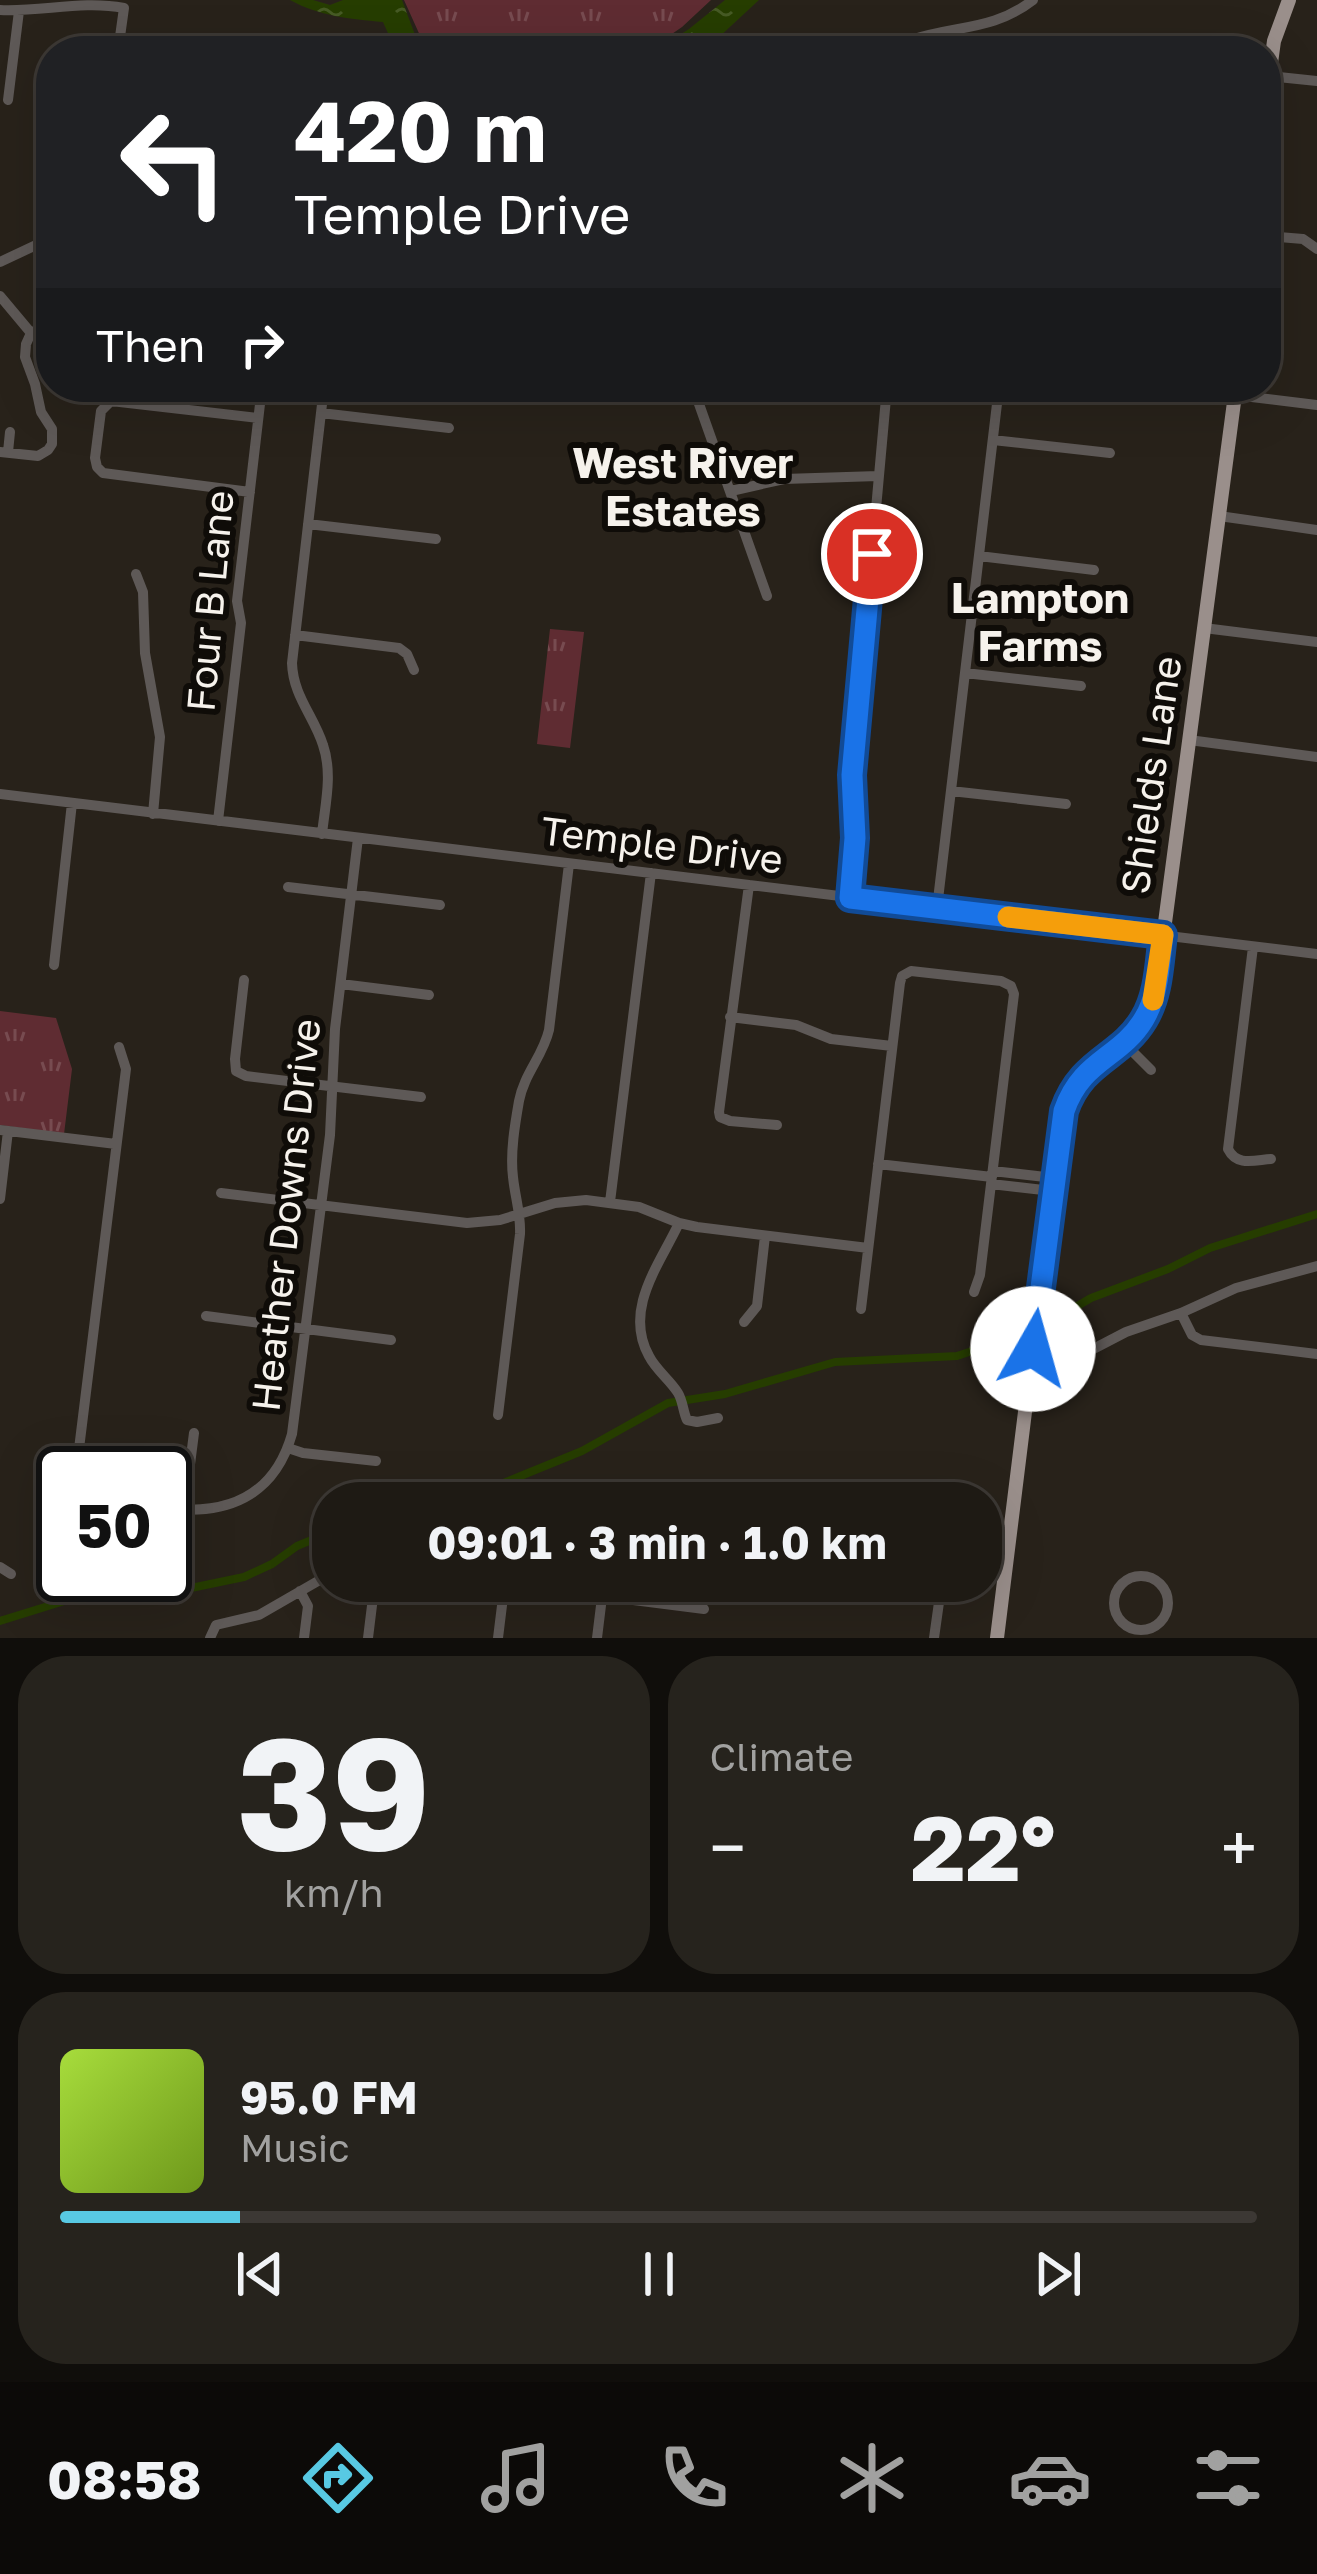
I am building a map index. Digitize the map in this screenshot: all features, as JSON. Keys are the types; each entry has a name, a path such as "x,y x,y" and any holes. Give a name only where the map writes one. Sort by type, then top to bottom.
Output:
{"main road":[{"path":"1276,36 1289,0"},
{"name":"Shields Lane","path":"997,1638 1061,1121 1087,1071 1124,1043 1154,997 1234,402"}],"street":[{"path":"930,36 991,24 1033,0"},
{"path":"0,10 87,4 124,8 120,36"},
{"path":"8,100 19,11"},
{"path":"1281,77 1317,81"},
{"path":"1281,237 1303,239 1317,249"},
{"path":"0,262 36,245"},
{"path":"0,296 32,332"},
{"path":"36,330 26,344 25,357 36,395"},
{"path":"1281,399 1317,405"},
{"path":"10,432 4,452 38,455 49,450 52,429 38,402"},
{"path":"110,402 101,410 95,458 103,473 250,492"},
{"path":"132,402 259,418"},
{"path":"163,406 164,402"},
{"name":"Four B Lane","path":"218,821 261,402"},
{"path":"322,402 292,663 294,685 327,761 322,834"},
{"path":"698,402 767,596"},
{"path":"850,898 855,838 852,775 885,402"},
{"path":"938,908 997,402"},
{"path":"321,413 449,428"},
{"path":"993,440 1110,454"},
{"path":"731,491 784,478 878,476"},
{"path":"1219,516 1317,530"},
{"path":"308,524 436,539"},
{"path":"980,556 1094,570"},
{"path":"136,574 160,745 153,814"},
{"path":"1204,628 1317,643"},
{"path":"295,635 399,648 414,670"},
{"path":"965,673 1081,686"},
{"path":"1189,740 1317,757"},
{"path":"951,791 1066,805"},
{"name":"Temple Drive","path":"0,794 1317,954"},
{"path":"54,964 71,803"},
{"name":"Heather Downs Drive","path":"192,1510 220,1508 250,1495 267,1481 288,1448 330,1135 358,838"},
{"path":"498,1414 520,1215 512,1170 519,1102 549,1030 569,864"},
{"path":"610,1202 651,874"},
{"path":"749,885 718,1107 720,1117 777,1125"},
{"path":"288,887 440,905"},
{"path":"1253,946 1228,1149 1240,1161 1271,1159"},
{"path":"860,1309 900,983 914,971 1001,981 1013,989 980,1275 974,1292"},
{"path":"244,980 236,1072 421,1097"},
{"path":"341,984 429,995"},
{"path":"730,1017 796,1025 831,1039 892,1046"},
{"path":"1124,1043 1150,1070"},
{"path":"79,1446 126,1069 119,1047"},
{"path":"0,1199 4,1130 116,1144"},
{"path":"878,1164 1053,1185"},
{"path":"221,1193 467,1223 520,1215 570,1200 610,1202 639,1207 679,1223 868,1248"},
{"path":"679,1223 645,1289 640,1323 649,1358 681,1400 684,1416 692,1422 718,1418"},
{"path":"744,1322 757,1306 765,1236"},
{"path":"1076,1358 1126,1332 1236,1288 1317,1265"},
{"path":"1181,1313 1192,1335 1201,1340 1317,1354"},
{"path":"206,1316 391,1340"},
{"path":"192,1448 194,1432"},
{"path":"288,1448 376,1461"},
{"path":"1164,1636 1168,1601 1163,1587 1152,1578 1137,1576 1120,1585 1114,1607 1121,1621 1149,1633 1165,1616"},
{"path":"210,1638 216,1625 259,1615 312,1585"},
{"path":"300,1592 308,1606 304,1638"},
{"path":"368,1638 372,1602"},
{"path":"498,1638 502,1602"},
{"path":"597,1638 601,1602"},
{"path":"649,1602 704,1609"},
{"path":"934,1638 939,1602"}],"green space":[{"path":"404,0 711,0 669,36 420,36"},
{"path":"550,629 584,632 570,748 537,744"},
{"path":"0,1011 56,1018 72,1069 64,1134 0,1125"}],"water":[{"path":"290,0 330,5 343,0 402,0 415,36 389,36 383,22"},
{"path":"725,0 759,0 720,36 678,36"}],"waterway":[{"path":"1050,1322 1091,1298 1210,1248 1317,1214"},
{"path":"506,1482 582,1451 668,1403 725,1394 835,1362 957,1356 1023,1334"},
{"path":"0,1621 102,1585 191,1588 244,1577 312,1540"}],"slow traffic":[{"path":"1008,917 1163,935 1153,1000"}],"district":[{"name":"West River Estates","path":"683,487"},
{"name":"Lampton Farms","path":"1040,622"}],"route":[{"path":"872,554 851,788 855,838 850,898 1163,935 1154,997 1143,1020 1124,1043 1087,1071 1064,1111 1033,1349"}]}
